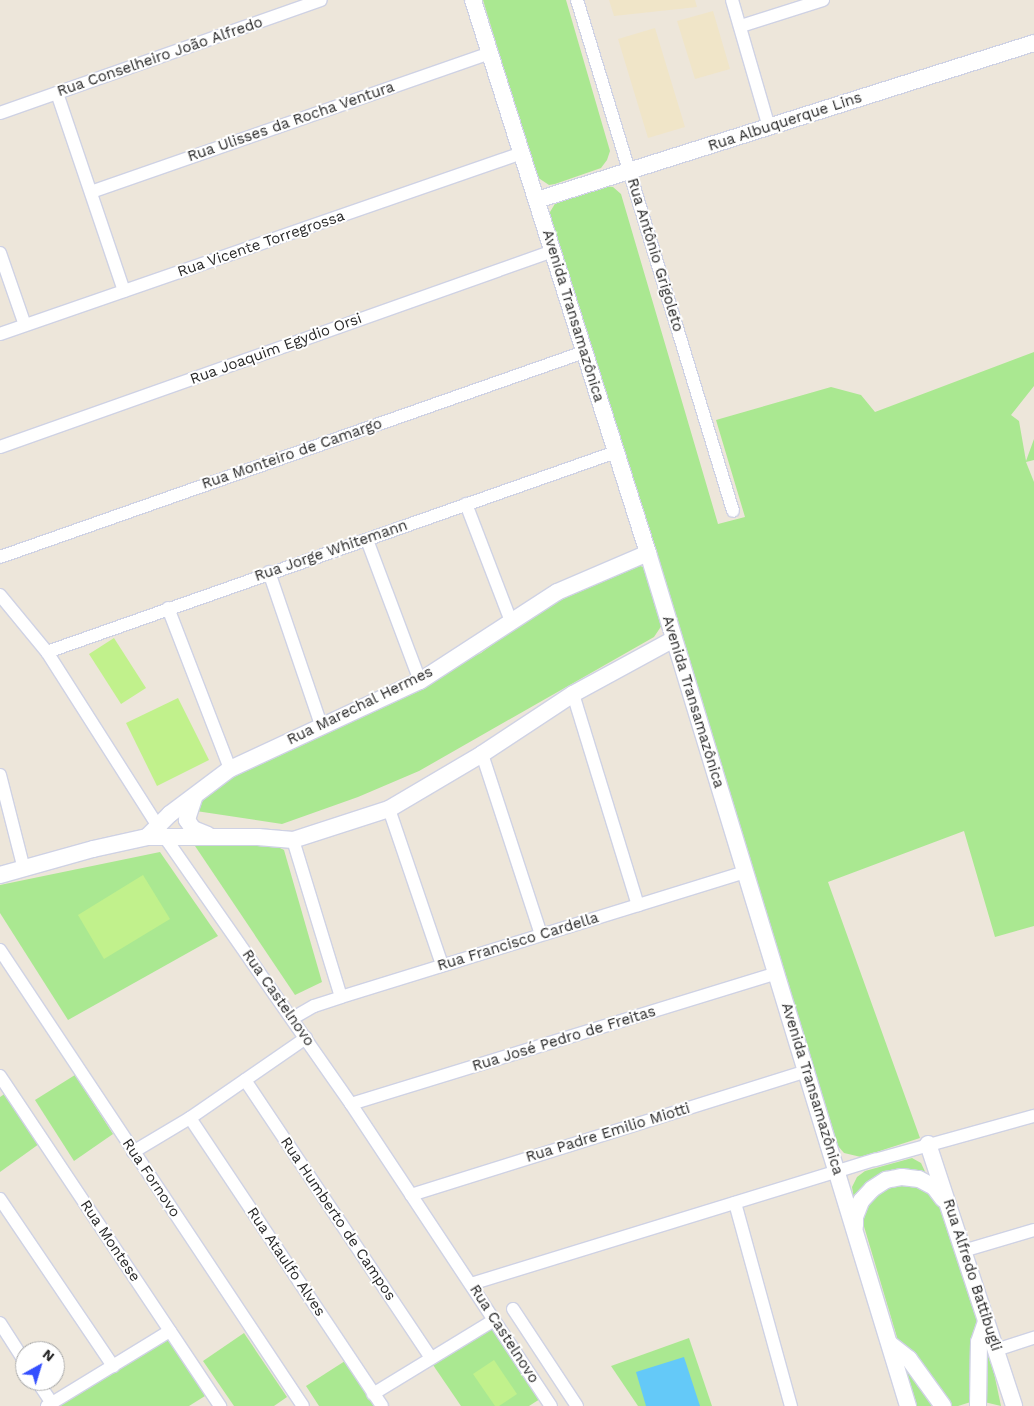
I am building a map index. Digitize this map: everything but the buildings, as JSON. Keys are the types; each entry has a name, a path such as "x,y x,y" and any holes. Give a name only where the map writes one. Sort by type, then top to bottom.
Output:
{"street":[{"name":"Rua Conselheiro João Alfredo","path":"0,113 320,0"},
{"name":"Avenida Transamazônica","path":"473,0 648,553 838,1171 908,1406"},
{"name":"Rua Antônio Grigoleto","path":"577,0 733,511"},
{"path":"732,0 769,127"},
{"path":"741,26 823,0"},
{"name":"Rua Albuquerque Lins","path":"537,200 1034,43"},
{"name":"Rua Ulisses da Rocha Ventura","path":"91,192 490,53"},
{"path":"57,93 124,291"},
{"name":"Rua Vicente Torregrossa","path":"0,334 522,153"},
{"name":"Rua Joaquim Egydio Orsi","path":"0,446 553,251"},
{"path":"0,252 25,325"},
{"name":"Rua Monteiro de Camargo","path":"0,557 584,352"},
{"name":"Rua Jorge Whitemann","path":"47,652 269,572 367,540 616,452"},
{"path":"466,504 511,621"},
{"path":"367,540 420,681"},
{"name":"Rua Marechal Hermes","path":"156,833 194,798 230,769 420,681 557,592 648,553"},
{"path":"269,572 321,726"},
{"name":"Rua Castelnovo","path":"0,595 47,652 156,833 306,1038 471,1284 548,1405"},
{"path":"168,608 230,769"},
{"path":"0,875 156,833 293,840 389,809 482,754 573,694 674,639"},
{"path":"573,694 638,905"},
{"path":"482,754 541,934"},
{"path":"0,775 24,869"},
{"path":"194,798 187,820 193,829 212,837"},
{"path":"389,809 442,965"},
{"path":"293,840 341,997"},
{"name":"Rua Francisco Cardella","path":"292,1018 314,1006 341,997 745,872"},
{"name":"Rua Fornovo","path":"0,950 303,1406"},
{"name":"Rua José Pedro de Freitas","path":"351,1104 776,974"},
{"path":"133,1152 190,1118 306,1038"},
{"name":"Rua Padre Emilio Miotti","path":"411,1195 806,1071"},
{"name":"Rua Montese","path":"0,1076 219,1405"},
{"name":"Rua Humberto de Campos","path":"245,1080 431,1358"},
{"path":"471,1284 928,1144 1034,1116"},
{"name":"Rua Ataulfo Alves","path":"190,1118 382,1406"},
{"name":"Rua Alfredo Battibugli","path":"928,1144 1014,1406"},
{"path":"856,1234 855,1217 861,1201 872,1189 886,1180 919,1179 934,1187 952,1215"},
{"path":"0,1199 113,1366"},
{"path":"735,1203 792,1406"},
{"path":"963,1251 1034,1230"},
{"path":"513,1309 577,1406"},
{"path":"373,1394 494,1320"},
{"path":"978,1406 979,1342 986,1322"},
{"path":"0,1323 15,1346"},
{"path":"42,1391 49,1405 170,1330"},
{"path":"996,1350 1034,1338"},
{"path":"890,1344 909,1359 943,1406"}],"shaded area":[{"path":"609,0 695,0 697,7 614,16"},
{"path":"713,11 730,69 695,79 677,21"},
{"path":"655,28 685,127 648,138 618,39"}],"green space":[{"path":"483,0 566,0 610,151 607,160 601,168 549,185 537,177"},
{"path":"605,186 613,187 621,194 718,524 745,517 716,420 831,387 861,395 875,412 1034,352 1034,386 1011,415 1019,421 1026,461 1034,439 1034,460 1026,462 1034,482 1034,926 995,937 964,831 828,882 920,1138 861,1157 844,1153 838,1146 550,223 550,212 556,202"},
{"path":"636,564 645,568 662,625 654,637 419,771 358,797 282,824 196,811 191,804 212,785 481,653 563,592"},
{"path":"114,638 146,688 121,704 89,654"},
{"path":"178,698 209,760 157,786 126,723"},
{"path":"189,837 270,843 284,850 322,982 295,995"},
{"path":"160,852 218,936 68,1020 0,913 0,885"},
{"path":"143,875 170,919 104,959 78,915"},
{"path":"75,1075 113,1134 74,1161 35,1100"},
{"path":"6,1093 39,1144 0,1172 0,1097"},
{"path":"912,1158 921,1163 929,1180 908,1175 855,1204 852,1187 857,1177 865,1171"},
{"path":"902,1180 934,1191 982,1323 974,1401 958,1406 948,1406 899,1344 860,1213 874,1191"},
{"path":"489,1323 540,1399 529,1406 461,1406 431,1362"},
{"path":"985,1331 1001,1406 980,1401"},
{"path":"244,1333 287,1397 274,1406 234,1406 203,1361"},
{"path":"165,1334 205,1396 189,1406 54,1406"},
{"path":"689,1338 712,1406 638,1406 611,1366"},
{"path":"902,1357 939,1406 917,1406"},
{"path":"494,1360 517,1394 499,1406 495,1406 473,1374"},
{"path":"345,1361 376,1406 319,1406 306,1386"}],"water":[{"path":"684,1357 700,1406 646,1406 636,1372"}]}
